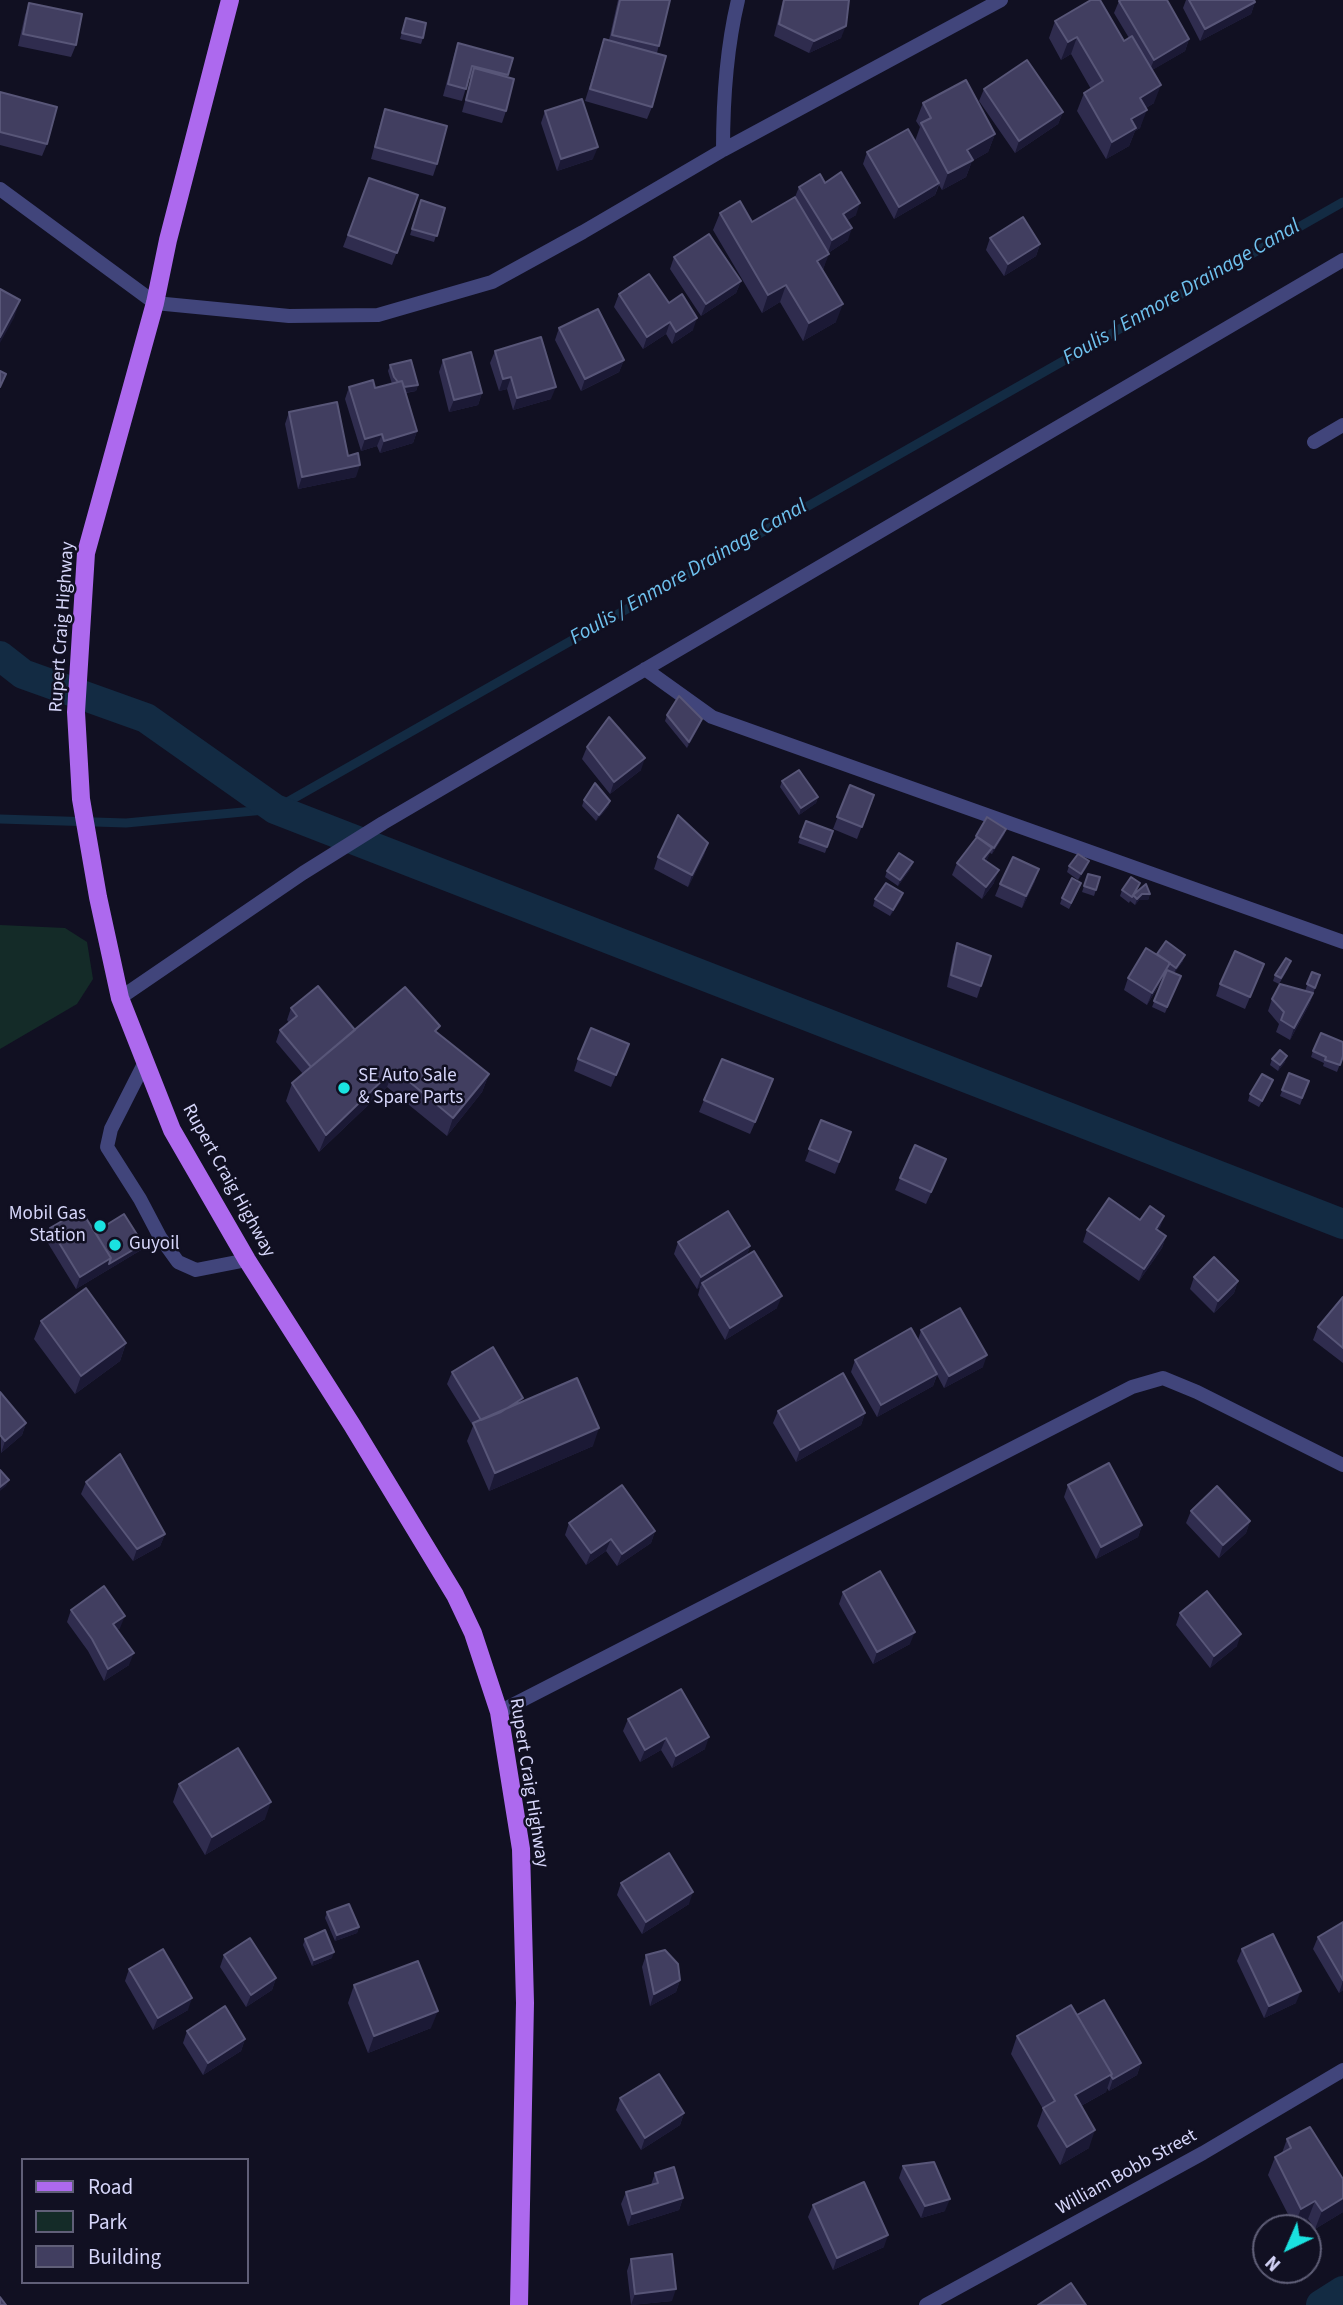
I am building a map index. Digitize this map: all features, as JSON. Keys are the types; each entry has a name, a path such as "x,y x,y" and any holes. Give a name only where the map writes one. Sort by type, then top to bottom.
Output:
{"main road":[{"name":"Rupert Craig Highway","path":"230,0 155,303 86,553 76,712 81,799 98,897 120,998 172,1130 247,1260 352,1425 455,1595 473,1633 499,1712 521,1849 525,2003 519,2305"}],"street":[{"path":"723,150 723,91 730,34 738,0"},
{"path":"0,189 155,303 289,316 378,315 492,282 723,150 1001,0"},
{"path":"120,998 303,873 383,824 1343,260"},
{"path":"1314,442 1343,425"},
{"path":"645,669 712,717 1343,942"},
{"path":"145,1062 111,1129 107,1147 160,1237 178,1262 196,1270 247,1260"},
{"path":"499,1712 1132,1387 1163,1378 1197,1392 1343,1465"},
{"name":"William Bobb Street","path":"926,2305 1203,2153 1343,2070"}],"green space":[{"path":"0,925 65,928 87,942 93,979 77,1004 0,1049"}],"building":[{"path":"620,0 670,0 659,46 612,35"},
{"path":"784,0 849,0 846,26 814,41 779,24"},
{"path":"1091,0 1100,0 1124,41 1132,36 1161,85 1140,98 1147,110 1131,119 1136,128 1112,142 1084,93 1103,81 1077,37 1068,42 1055,21"},
{"path":"1167,0 1189,39 1154,60 1119,1"},
{"path":"1189,0 1254,0 1255,2 1205,29"},
{"path":"29,3 82,14 76,45 23,34"},
{"path":"406,18 426,23 423,38 402,33"},
{"path":"604,39 666,56 652,107 590,89"},
{"path":"458,43 513,58 508,75 472,66 466,89 448,84"},
{"path":"1027,60 1063,112 1019,141 984,89"},
{"path":"474,68 514,79 506,111 466,100"},
{"path":"966,80 995,134 967,150 973,160 948,173 921,123 931,118 923,103"},
{"path":"0,92 57,107 47,144 0,132"},
{"path":"582,99 598,147 561,159 545,111"},
{"path":"385,109 447,126 437,164 375,147"},
{"path":"908,129 939,183 899,207 867,152"},
{"path":"841,172 860,203 843,214 852,228 832,240 799,187 820,174 825,183"},
{"path":"369,178 418,195 397,253 348,235"},
{"path":"795,197 829,254 817,261 843,304 809,323 786,285 768,295 720,213 740,201 752,222"},
{"path":"421,200 445,208 437,236 412,229"},
{"path":"1023,217 1040,244 1008,264 990,238"},
{"path":"709,234 741,281 706,304 674,257"},
{"path":"649,274 669,303 682,294 697,318 676,332 670,322 647,337 619,294"},
{"path":"0,289 20,300 0,337"},
{"path":"598,309 624,360 585,379 559,328"},
{"path":"541,337 556,387 517,398 511,377 503,379 495,351"},
{"path":"471,352 482,393 454,400 443,360"},
{"path":"411,360 418,385 404,387 402,381 398,382 394,377 390,365"},
{"path":"0,371 6,374 0,387"},
{"path":"373,380 375,388 402,381 417,431 384,441 382,434 365,439 349,387"},
{"path":"337,402 348,456 358,453 360,465 302,477 289,412"},
{"path":"679,696 702,719 689,742 667,715"},
{"path":"609,717 645,758 614,782 587,747"},
{"path":"799,770 818,797 801,808 782,781"},
{"path":"595,783 610,801 599,815 584,800"},
{"path":"850,785 874,795 862,827 837,817"},
{"path":"678,815 708,843 692,875 658,857"},
{"path":"987,817 1006,829 994,848 976,836"},
{"path":"806,821 833,831 827,847 800,837"},
{"path":"977,837 992,848 983,859 999,870 986,887 957,863"},
{"path":"899,853 913,862 900,880 887,871"},
{"path":"1078,854 1089,861 1081,874 1069,866"},
{"path":"1013,857 1039,869 1026,896 1000,884"},
{"path":"1088,874 1100,877 1096,890 1084,886"},
{"path":"1131,877 1140,883 1132,897 1122,890"},
{"path":"1072,878 1081,883 1071,903 1062,898"},
{"path":"886,883 903,893 893,910 875,899"},
{"path":"1146,884 1150,894 1142,894 1137,899 1133,895"},
{"path":"1166,941 1185,955 1176,968 1157,954"},
{"path":"957,943 991,956 981,986 951,975"},
{"path":"1146,948 1170,963 1152,993 1128,978"},
{"path":"1235,951 1264,964 1250,997 1220,984"},
{"path":"1286,958 1291,961 1281,978 1275,975"},
{"path":"1167,970 1181,976 1167,1007 1154,1001"},
{"path":"1312,972 1320,975 1315,988 1307,984"},
{"path":"1280,984 1313,993 1294,1028 1281,1020 1284,1012 1272,999"},
{"path":"318,986 355,1030 311,1067 280,1030 297,1016 291,1008"},
{"path":"405,987 440,1026 435,1031 489,1074 453,1118 394,1069 326,1135 292,1083"},
{"path":"591,1028 629,1044 616,1075 578,1059"},
{"path":"1321,1033 1343,1042 1340,1065 1325,1060 1326,1057 1313,1051"},
{"path":"1280,1050 1287,1056 1280,1065 1272,1059"},
{"path":"722,1059 773,1079 755,1122 704,1100"},
{"path":"1289,1073 1309,1081 1302,1098 1282,1090"},
{"path":"1262,1074 1273,1080 1262,1101 1250,1094"},
{"path":"821,1120 851,1132 839,1162 809,1149"},
{"path":"915,1145 946,1159 931,1192 900,1178"},
{"path":"1109,1198 1140,1220 1150,1206 1164,1216 1156,1229 1166,1236 1144,1269 1087,1230"},
{"path":"81,1210 111,1258 80,1277 50,1228"},
{"path":"728,1211 750,1246 701,1277 678,1242"},
{"name":"Guyoil","path":"124,1214 143,1244 109,1264 111,1258 95,1232"},
{"path":"754,1251 782,1296 730,1328 702,1283"},
{"path":"1214,1257 1238,1281 1218,1301 1194,1277"},
{"path":"86,1288 126,1343 81,1376 41,1321"},
{"path":"1343,1297 1343,1348 1318,1327"},
{"path":"960,1308 987,1355 949,1376 921,1330"},
{"path":"911,1328 937,1374 881,1405 855,1360"},
{"path":"493,1347 523,1398 501,1412 481,1420 452,1372"},
{"path":"843,1373 865,1413 800,1450 778,1411"},
{"path":"577,1378 599,1428 495,1473 473,1423"},
{"path":"0,1392 26,1423 5,1441 0,1435"},
{"path":"120,1454 165,1534 137,1549 86,1482"},
{"path":"1109,1463 1142,1525 1101,1547 1068,1485"},
{"path":"0,1470 9,1480 0,1487"},
{"path":"622,1485 655,1531 622,1554 611,1539 591,1553 569,1523"},
{"path":"1217,1486 1250,1521 1223,1545 1191,1511"},
{"path":"880,1571 915,1632 877,1652 843,1592"},
{"path":"104,1586 125,1616 113,1624 134,1653 108,1669 92,1639 71,1610"},
{"path":"1207,1591 1241,1634 1214,1656 1180,1613"},
{"path":"681,1689 709,1737 676,1756 666,1738 645,1750 628,1719"},
{"path":"238,1748 271,1802 212,1837 179,1784"},
{"path":"669,1853 693,1892 646,1922 621,1883"},
{"path":"349,1904 359,1927 337,1935 327,1912"},
{"path":"1343,1922 1343,1980 1318,1937"},
{"path":"325,1930 334,1952 314,1960 305,1939"},
{"path":"1273,1934 1301,1991 1269,2006 1242,1949"},
{"path":"250,1938 276,1978 251,1995 224,1955"},
{"path":"163,1949 192,1998 158,2018 129,1969"},
{"path":"665,1950 678,1964 680,1980 654,1994 646,1955"},
{"path":"418,1961 438,2011 374,2036 354,1985"},
{"path":"1104,2000 1141,2063 1113,2079 1077,2015"},
{"path":"1071,2005 1112,2074 1075,2095 1095,2130 1067,2147 1043,2108 1055,2101 1017,2036"},
{"path":"225,2006 245,2039 208,2063 187,2031"},
{"path":"659,2074 684,2113 645,2138 620,2098"},
{"path":"1310,2127 1343,2179 1343,2198 1322,2211 1315,2201 1301,2209 1275,2157 1291,2148 1287,2139"},
{"path":"934,2162 950,2199 925,2206 903,2166"},
{"path":"674,2167 683,2198 632,2214 626,2192 658,2183 655,2173"},
{"path":"864,2182 888,2235 837,2258 813,2205"},
{"path":"672,2254 676,2289 635,2294 631,2259"},
{"path":"1071,2283 1086,2305 1038,2305"}],"waterway":[{"name":"Foulis / Enmore Drainage Canal","path":"0,819 126,823 275,809 1343,202"},
{"path":"0,656 23,674 146,718 275,809 1343,1224"},
{"path":"1321,2305 1343,2291"}],"place":[{"name":"SE Auto Sale & Spare Parts","path":"344,1088"},
{"name":"Mobil Gas Station","path":"100,1226"},
{"name":"Guyoil","path":"115,1245"}]}
